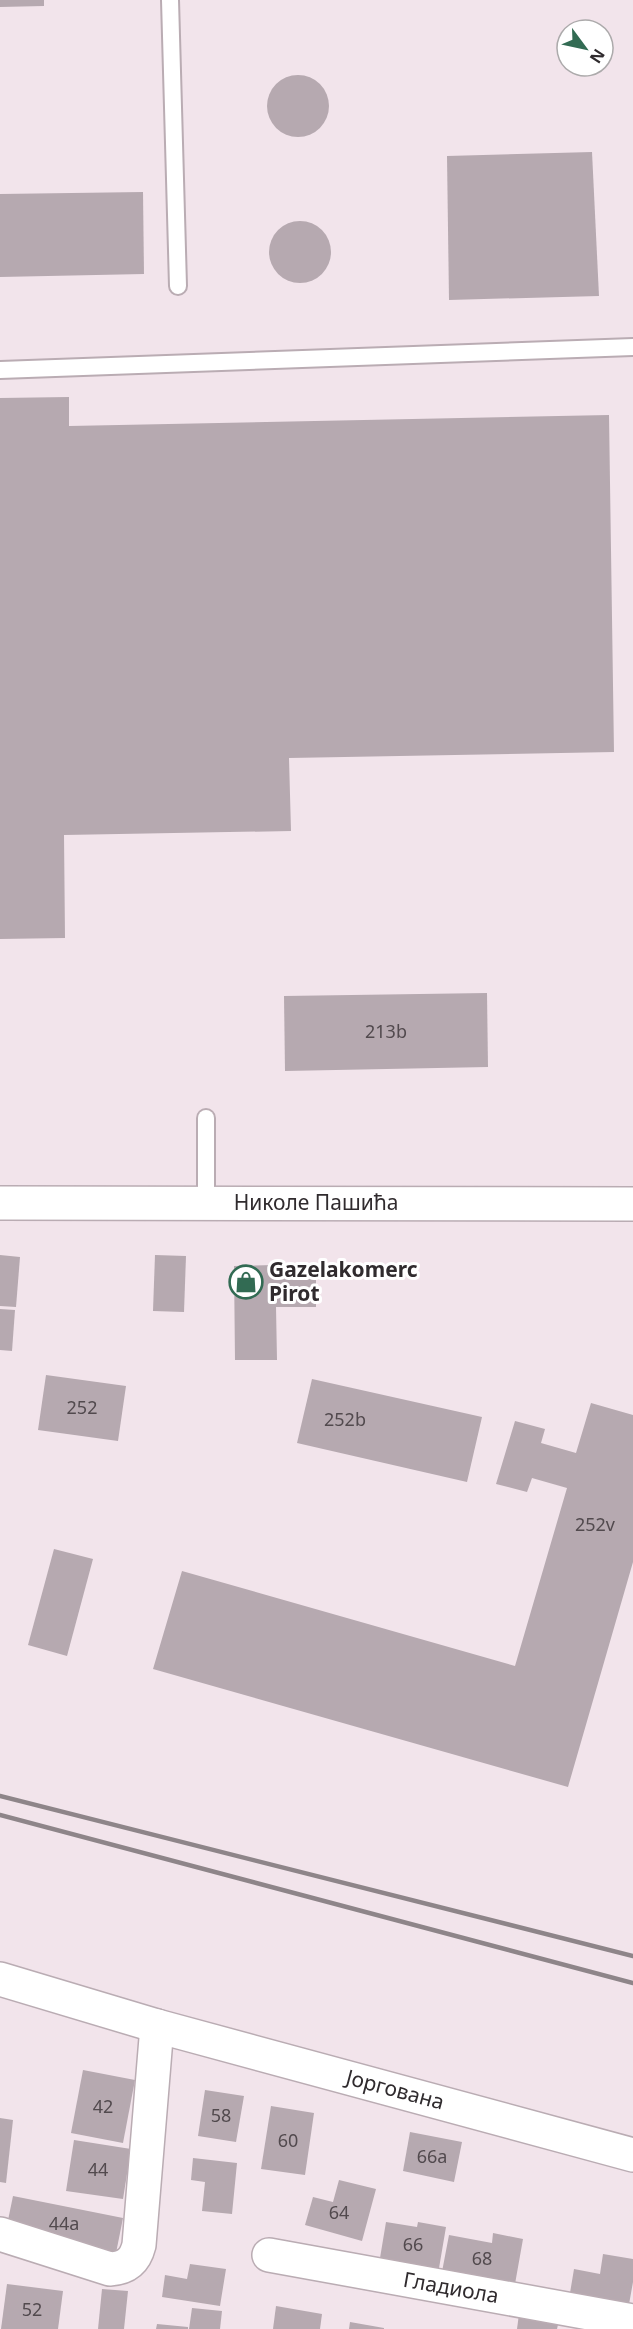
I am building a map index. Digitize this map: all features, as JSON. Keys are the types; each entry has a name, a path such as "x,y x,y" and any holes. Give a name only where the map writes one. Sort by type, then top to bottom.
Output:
{"street":[{"name":"Николе Пашића","path":"0,1203 633,1204"},
{"name":"Јоргована","path":"0,1979 157,2026 633,2155"},
{"path":"0,2234 110,2268 127,2265 133,2260 139,2245 157,2026"},
{"name":"Гладиола","path":"269,2255 633,2321"}],"lane":[{"path":"170,0 178,286"},
{"path":"0,370 633,347"},
{"path":"206,1118 206,1203"}],"building":[{"path":"0,0 44,0 44,6 0,7"},
{"path":"298,75 315,80 320,84 324,89 329,106 324,123 320,128 315,132 298,137 281,132 276,128 272,123 267,106 272,89 276,84 281,80"},
{"path":"592,152 599,296 449,300 447,156"},
{"path":"143,192 144,274 0,277 0,194"},
{"path":"300,221 317,226 322,230 326,235 331,252 326,269 322,274 317,278 300,283 283,278 278,274 274,269 269,252 274,235 278,230 283,226"},
{"path":"69,397 69,426 609,415 614,752 289,758 291,831 64,835 65,938 0,939 0,398"},
{"path":"487,993 488,1067 285,1071 284,996"},
{"path":"0,1255 20,1257 16,1307 0,1306"},
{"path":"155,1255 186,1256 184,1312 153,1311"},
{"path":"316,1264 316,1307 276,1307 277,1360 235,1360 234,1266"},
{"path":"0,1309 15,1310 12,1351 0,1350"},
{"path":"46,1375 126,1386 118,1441 38,1430"},
{"path":"312,1379 482,1417 467,1482 297,1443"},
{"path":"591,1403 633,1415 633,1562 568,1787 153,1669 182,1571 515,1666 567,1488 532,1478 527,1492 496,1484 515,1421 545,1429 541,1443 576,1453"},
{"path":"54,1549 93,1559 67,1656 28,1645"},
{"path":"83,2070 135,2080 123,2143 71,2133"},
{"path":"205,2090 244,2096 236,2142 198,2136"},
{"path":"271,2106 314,2113 305,2175 261,2169"},
{"path":"0,2118 13,2120 6,2183 0,2182"},
{"path":"410,2132 462,2142 454,2182 403,2171"},
{"path":"74,2140 131,2149 123,2199 66,2191"},
{"path":"193,2158 237,2163 232,2214 202,2211 205,2182 191,2180"},
{"path":"339,2180 376,2189 362,2241 305,2225 313,2197 333,2202"},
{"path":"13,2196 123,2218 116,2253 6,2230"},
{"path":"386,2222 417,2227 418,2222 446,2227 438,2274 379,2264"},
{"path":"493,2233 523,2239 515,2284 441,2277 449,2235 492,2243"},
{"path":"603,2254 633,2259 633,2282 628,2310 569,2299 574,2269 600,2274"},
{"path":"190,2264 226,2269 220,2306 162,2297 165,2275 187,2279"},
{"path":"7,2284 63,2291 58,2329 1,2329"},
{"path":"102,2289 128,2291 124,2329 98,2329"},
{"path":"276,2306 322,2314 320,2329 273,2329"},
{"path":"192,2308 222,2311 220,2329 189,2329"},
{"path":"519,2314 559,2320 557,2329 517,2329"},
{"path":"350,2322 384,2328 384,2329 349,2329"},
{"path":"157,2324 188,2327 188,2329 156,2329"}],"railway":[{"path":"0,1796 633,1956"},
{"path":"0,1815 633,1983"}],"place":[{"name":"Gazelakomerc Pirot","path":"246,1282"}]}
